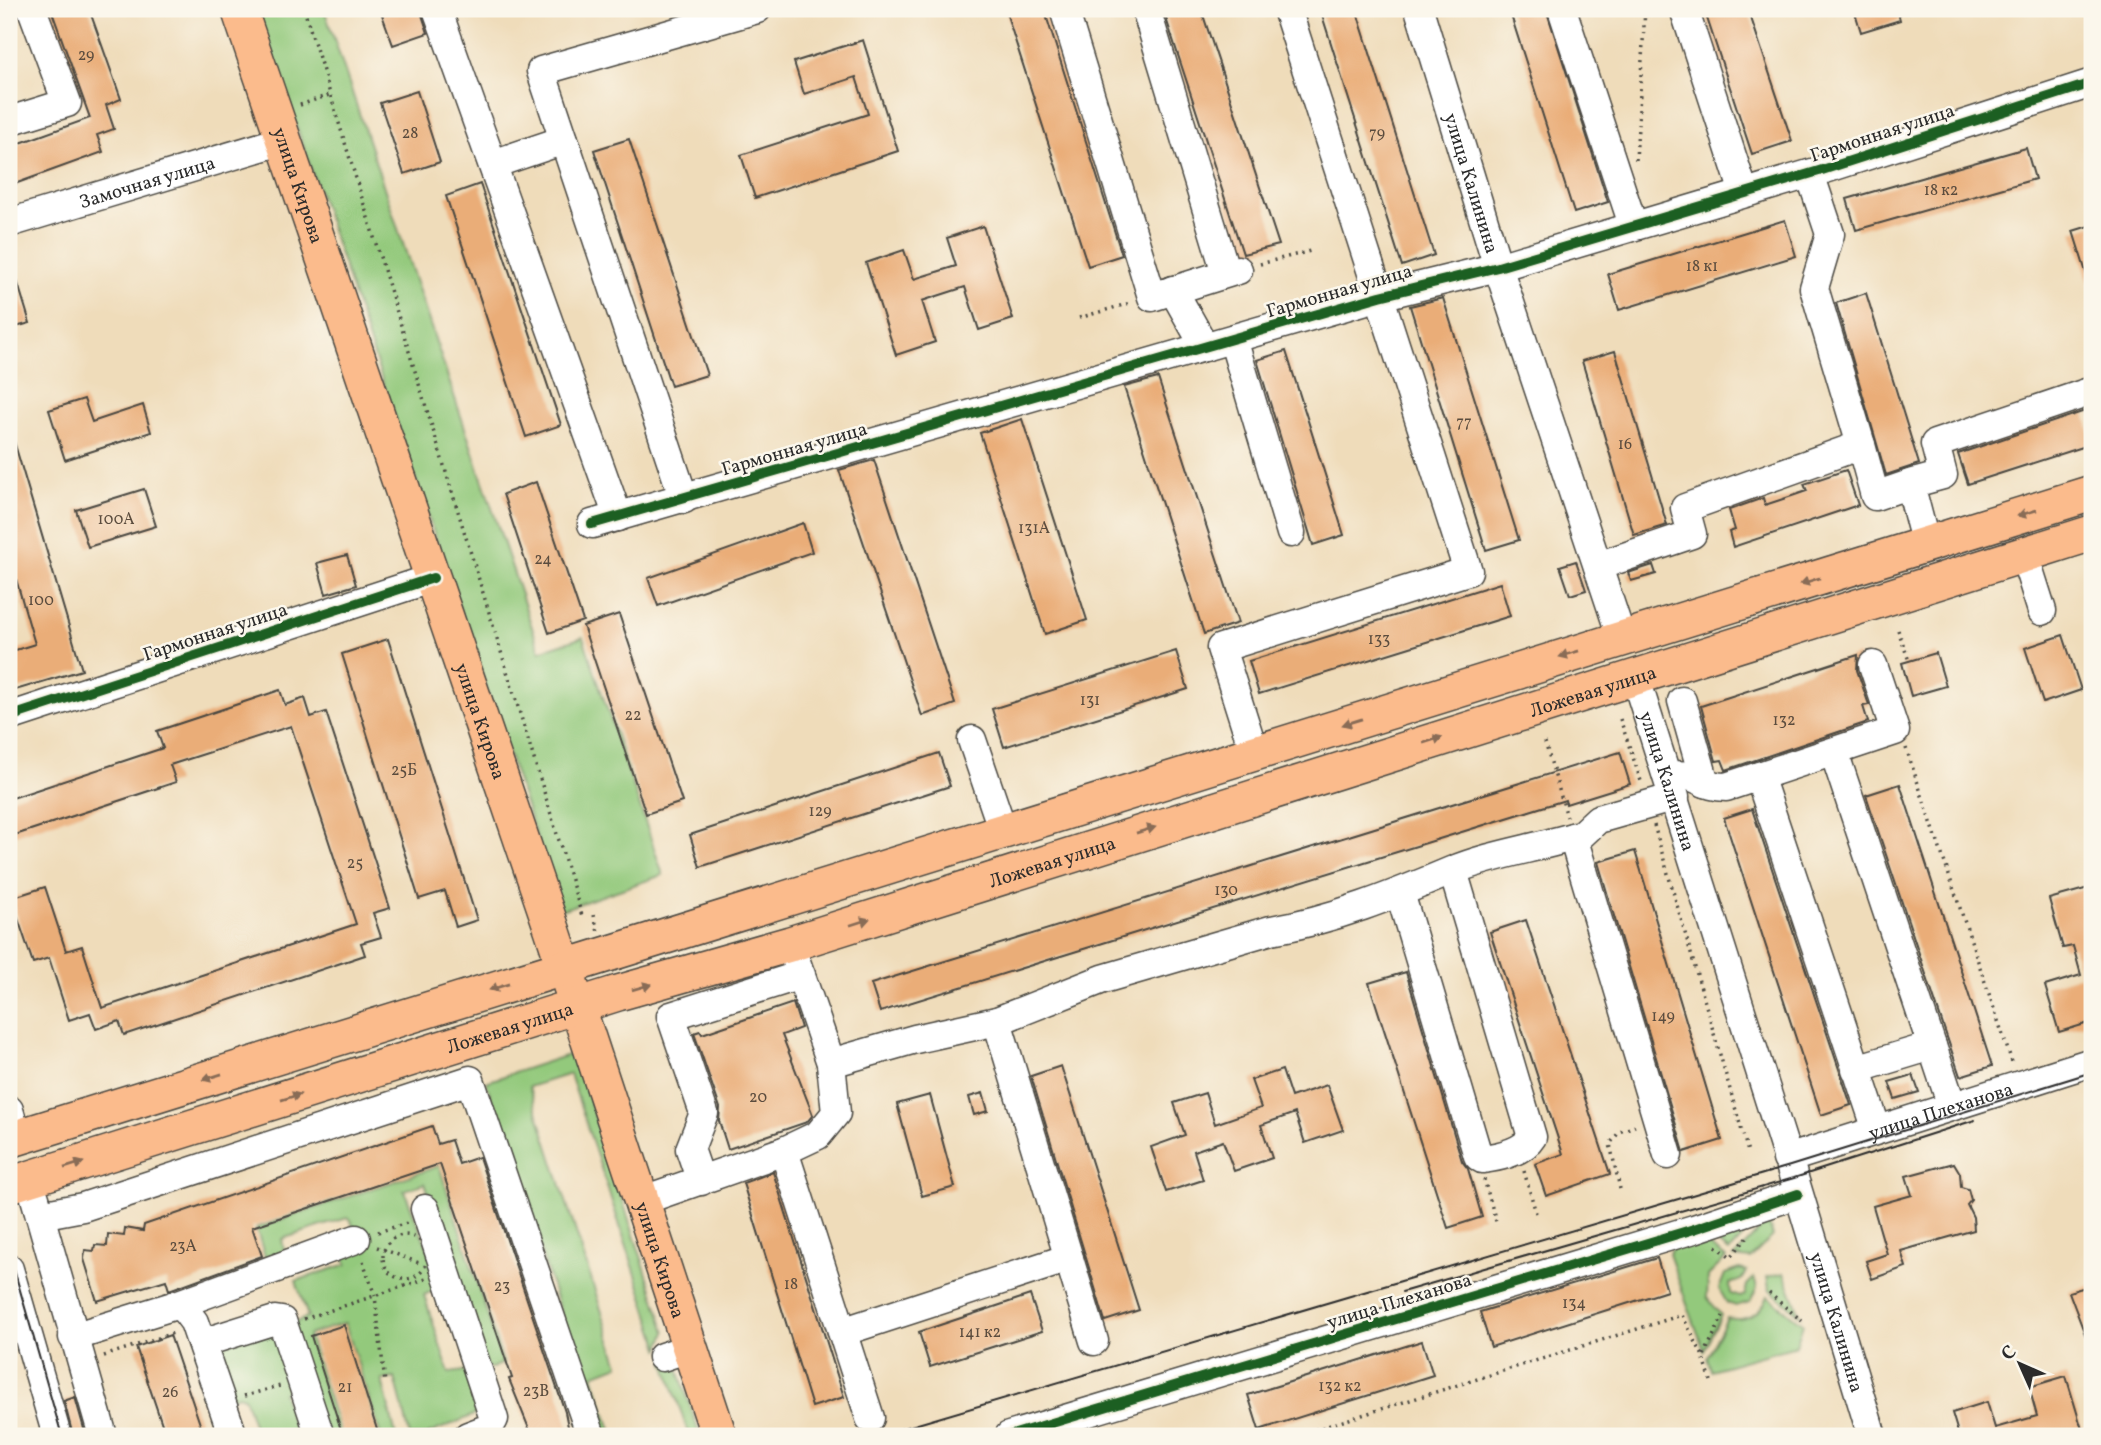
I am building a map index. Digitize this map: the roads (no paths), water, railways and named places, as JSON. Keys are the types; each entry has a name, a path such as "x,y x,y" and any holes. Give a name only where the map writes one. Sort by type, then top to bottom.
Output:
{"main road":[{"name":"улица Кирова","path":"239,9 564,967 640,1201 676,1352 719,1436"},
{"name":"Ложевая улица","path":"12,1130 564,967 2092,493"},
{"name":"Ложевая улица","path":"19,1182 577,1008 795,960 1635,676 2092,533"},
{"name":"улица Калинина","path":"1622,639 1635,676"}],"street":[{"path":"9,121 67,103 32,9"},
{"path":"437,9 492,164 564,140"},
{"path":"684,499 541,71 757,9"},
{"path":"1064,9 1163,293 1205,347"},
{"path":"1146,9 1232,272 1163,293"},
{"path":"1254,752 1221,648 1468,572 1287,9"},
{"name":"улица Калинина","path":"1419,9 1498,268 1622,639"},
{"path":"1562,9 1633,225"},
{"path":"1684,9 1744,193"},
{"name":"Гармонная улица","path":"492,164 605,520 1380,296 1498,268 1633,225 1810,174 2092,83"},
{"name":"Замочная улица","path":"9,223 284,140"},
{"path":"1810,174 1830,234 1814,288 1875,496 1943,475 1935,444 2092,391"},
{"path":"1233,339 1291,533"},
{"path":"1598,566 1692,534 1685,508 1861,445"},
{"path":"1910,484 1926,545"},
{"path":"2024,554 2042,611"},
{"name":"Гармонная улица","path":"9,718 433,578"},
{"path":"831,1063 915,1039 997,1021 1102,979 1271,930 1295,926 1400,893 1453,871 1573,837 1598,820 1664,792 1693,775 1705,783 1726,787 1895,732 1873,665"},
{"name":"улица Калинина","path":"1635,676 1664,792 1787,1159 1872,1436"},
{"path":"1682,701 1705,783"},
{"path":"972,740 1003,831"},
{"path":"1834,752 1952,1106"},
{"path":"1759,776 1877,1130"},
{"path":"1573,837 1668,1155"},
{"path":"1400,893 1478,1156 1482,1159 1518,1149 1532,1137 1453,871"},
{"path":"640,1201 701,1181 784,1151 818,1135 836,1113 831,1063 795,960 671,1016 704,1112 690,1149 701,1181"},
{"path":"997,1021 1094,1340"},
{"path":"459,1045 591,1436"},
{"path":"1856,1069 1932,1046"},
{"name":"улица Плеханова","path":"1787,1159 2092,1062"},
{"path":"40,1215 83,1207 470,1080"},
{"path":"784,1151 870,1419"},
{"path":"19,1182 40,1215 103,1436"},
{"name":"улица Плеханова","path":"1009,1436 1694,1229 1798,1194"},
{"path":"426,1213 436,1269 494,1419 489,1428 468,1436"},
{"path":"73,1337 176,1305 356,1239"},
{"path":"842,1332 1069,1258"},
{"path":"9,1269 57,1436"},
{"path":"176,1305 185,1310 198,1334 233,1436"},
{"path":"198,1334 282,1321 320,1436"}],"tram line":[{"path":"877,1436 1790,1166 2092,1072"},
{"path":"1402,1292 1794,1178 1975,1120"},
{"path":"9,1252 62,1436"}]}
